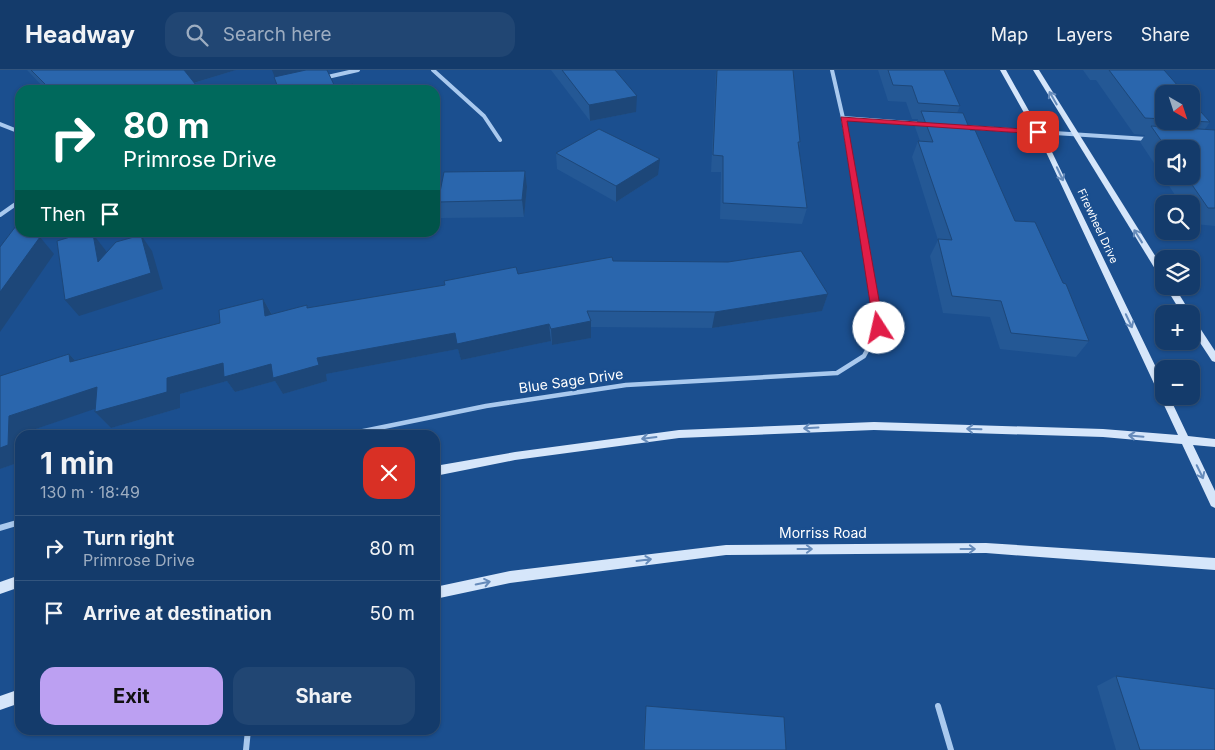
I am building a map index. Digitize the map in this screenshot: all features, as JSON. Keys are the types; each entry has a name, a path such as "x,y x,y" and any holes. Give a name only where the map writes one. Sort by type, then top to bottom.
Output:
{"street":[{"path":"322,79 358,70"},
{"path":"433,70 484,116 500,140"},
{"name":"Blue Sage Drive","path":"368,430 486,406 626,385 837,373 856,363 871,350 879,328 843,118 832,70"},
{"name":"Firewheel Drive","path":"1004,70 1038,132 1155,377"},
{"name":"Firewheel Drive","path":"1036,70 1155,264"},
{"path":"843,118 927,124"},
{"path":"0,124 15,130"},
{"path":"957,126 1156,140"},
{"path":"0,215 15,204"},
{"path":"1200,335 1215,359"},
{"name":"Firewheel Drive","path":"1168,405 1215,503"},
{"path":"440,469 515,456 679,434 874,426 1103,433 1215,443"},
{"path":"0,528 15,524"},
{"name":"Morriss Road","path":"440,592 510,577 726,550 986,548 1215,564"},
{"path":"0,588 15,583"},
{"path":"0,703 15,698"},
{"path":"938,706 951,750"},
{"path":"246,750 248,735"}],"building":[{"path":"31,70 184,70 196,85 46,85"},
{"path":"306,70 327,70 334,85 277,85 274,77"},
{"path":"562,70 615,70 637,96 589,105"},
{"path":"717,70 793,70 800,142 798,142 807,208 723,203 723,156 713,155"},
{"path":"888,70 944,70 960,106 918,103 912,86 893,85"},
{"path":"1109,70 1164,70 1177,85 1155,85 1155,119 1145,118"},
{"path":"921,111 963,113 970,130 975,130 1015,221 1035,222 1063,283 1066,284 1089,341 1011,333 1001,301 952,296 938,239 952,240 918,141 933,142"},
{"path":"1200,111 1210,122 1200,121"},
{"path":"1151,126 1155,126 1155,130 1215,130 1215,208 1208,208 1192,185 1200,185 1200,140 1161,140"},
{"path":"599,129 660,159 616,186 556,153"},
{"path":"525,171 522,200 440,202 444,172"},
{"path":"15,227 15,237 40,237 0,292 0,247"},
{"path":"70,237 94,237 98,262 116,242 142,237 151,273 65,300 57,241"},
{"path":"801,251 828,294 715,312 587,311 591,321 551,329 549,324 457,344 455,333 317,358 319,365 273,378 271,364 224,377 223,363 167,378 167,392 95,412 97,387 9,416 8,445 0,448 0,376 69,354 70,362 220,323 219,310 263,299 265,316 307,305 307,308 445,285 444,281 516,267 518,274 612,257 613,261 728,262"},
{"path":"1116,676 1215,689 1215,750 1140,750"},
{"path":"646,706 784,717 786,750 644,750"}],"route":[{"path":"879,328 843,118 1038,132"}]}
